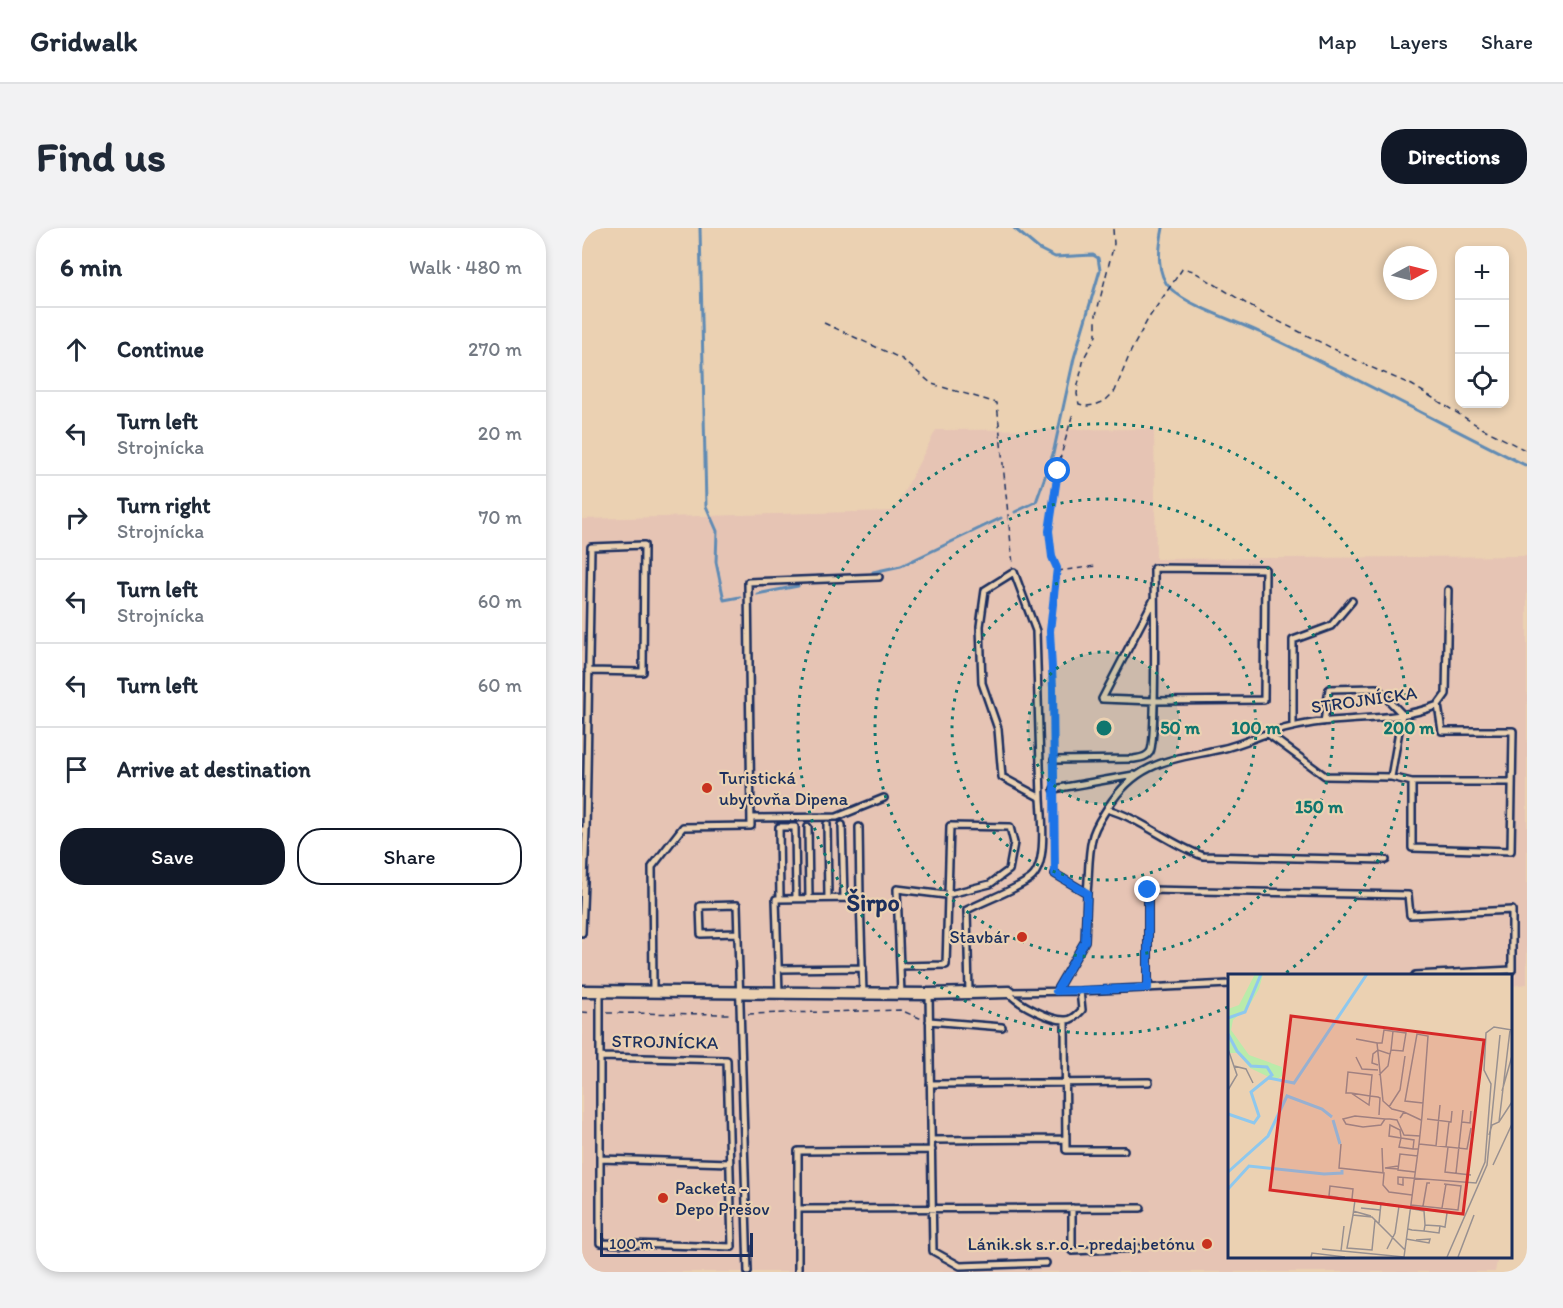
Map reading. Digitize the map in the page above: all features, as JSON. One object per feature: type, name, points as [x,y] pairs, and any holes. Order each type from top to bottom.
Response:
[{"type":"street","points":[[582,991],[901,994],[1009,992]]},
{"type":"lane","points":[[582,930],[585,644],[591,547],[644,545],[643,672],[586,674]]},
{"type":"lane","points":[[1054,760],[1142,758],[1150,753],[1154,743],[1154,701],[1154,599],[1154,568],[1265,569],[1264,700],[1154,701],[1102,699],[1154,599]]},
{"type":"lane","points":[[969,993],[967,910],[1032,878],[1041,861],[1041,798],[1036,631],[1014,572],[985,590],[980,626],[982,683],[998,729],[1002,777],[1041,798]]},
{"type":"lane","points":[[653,991],[652,867],[683,827],[751,826],[748,582],[879,577]]},
{"type":"lane","points":[[582,579],[590,579]]},
{"type":"lane","name":"STROJNÍCKA","points":[[1056,991],[1085,941],[1092,838],[1107,809],[1128,781],[1163,761],[1234,747],[1293,727],[1402,714],[1438,705],[1446,694],[1448,590]]},
{"type":"lane","points":[[1293,727],[1293,640],[1331,626],[1352,601]]},
{"type":"lane","points":[[1324,722],[1329,689],[1377,688],[1402,714],[1390,777]]},
{"type":"lane","points":[[1412,782],[1412,848],[1511,851],[1513,731],[1442,731],[1438,705]]},
{"type":"lane","points":[[1268,734],[1325,776],[1390,777],[1412,782],[1512,782]]},
{"type":"lane","points":[[1054,789],[1136,775]]},
{"type":"lane","points":[[751,818],[837,817],[884,798]]},
{"type":"lane","points":[[1107,809],[1126,815],[1180,846],[1203,856],[1386,860]]},
{"type":"lane","points":[[827,824],[828,898]]},
{"type":"lane","points":[[842,825],[844,898]]},
{"type":"lane","points":[[900,966],[946,965],[946,895],[950,826],[1010,827],[1014,843],[1008,870],[990,884],[946,895],[897,889],[901,994]]},
{"type":"lane","points":[[780,899],[778,827],[795,827],[796,898]]},
{"type":"lane","points":[[808,827],[809,898]]},
{"type":"lane","points":[[859,827],[863,993]]},
{"type":"lane","points":[[1055,874],[1087,893]]},
{"type":"lane","points":[[1148,988],[1148,890],[1408,895],[1410,915],[1512,910],[1512,970],[1435,974]]},
{"type":"lane","points":[[779,993],[776,899],[860,898]]},
{"type":"lane","points":[[737,933],[701,933],[700,906],[737,905],[748,1272]]},
{"type":"lane","points":[[778,969],[863,968]]},
{"type":"lane","points":[[1009,992],[1228,984]]},
{"type":"lane","name":"STROJNÍCKA","points":[[600,991],[600,1013],[600,1057],[600,1243],[732,1247],[727,1060],[600,1057]]},
{"type":"lane","points":[[1009,992],[1021,1005],[1065,1021],[1074,1018],[1082,1010],[1080,991]]},
{"type":"lane","points":[[929,994],[933,1251],[960,1266],[1046,1263]]},
{"type":"lane","points":[[1065,1021],[1066,1150],[1124,1150]]},
{"type":"lane","points":[[929,1022],[1002,1027]]},
{"type":"lane","points":[[930,1084],[1149,1082]]},
{"type":"lane","points":[[932,1140],[1066,1139]]},
{"type":"lane","points":[[798,1272],[798,1151],[932,1150]]},
{"type":"lane","points":[[600,1160],[730,1163]]},
{"type":"lane","points":[[798,1209],[1141,1208]]},
{"type":"lane","points":[[1072,1209],[1072,1251],[1138,1248]]},
{"type":"path","points":[[1113,229],[1113,244],[1096,315],[1096,336],[1084,358],[1078,385],[1079,404],[1095,405],[1105,401],[1115,391],[1131,351],[1148,319],[1183,268],[1193,271],[1260,312],[1314,340],[1412,385],[1480,427],[1527,451]]},
{"type":"path","points":[[824,323],[902,359],[932,384],[997,403],[1014,572]]},
{"type":"path","points":[[1055,874],[1050,631],[1057,571],[1052,557],[1049,531],[1060,459],[1073,413]]},
{"type":"path","points":[[1057,571],[1096,566]]},
{"type":"path","points":[[582,1012],[739,1014],[900,1010],[929,1022]]},
{"type":"shaded area","points":[[1154,429],[1156,559],[1527,556],[1527,984],[1512,986],[1512,974],[1228,974],[1228,1257],[1498,1257],[1495,1272],[582,1272],[582,519],[894,511],[936,430]]},
{"type":"waterway","points":[[700,228],[706,506],[717,531],[716,562],[724,600],[740,597]]},
{"type":"waterway","points":[[1014,228],[1039,249],[1055,257],[1093,255],[1098,258],[1100,270],[1074,358],[1053,454],[1036,502],[1015,512]]},
{"type":"waterway","points":[[1163,228],[1160,268],[1166,283],[1179,296],[1328,365],[1527,466]]},
{"type":"waterway","points":[[873,572],[901,566],[1001,518]]},
{"type":"waterway","points":[[757,594],[798,586]]},
{"type":"place","name":"Turistická ubytovňa Dipena","points":[[707,788]]},
{"type":"place","name":"Stavbár","points":[[1022,937]]},
{"type":"place","name":"Packeta - Depo Prešov","points":[[663,1198]]},
{"type":"place","name":"Lánik.sk s.r.o. - predaj betónu","points":[[1207,1244]]},
{"type":"district","name":"Širpo","points":[[873,902]]},
{"type":"route","points":[[1058,471],[1049,531],[1052,557],[1057,568],[1050,631],[1053,688],[1055,874],[1087,893],[1085,941],[1056,991],[1148,988],[1148,890]]}]
